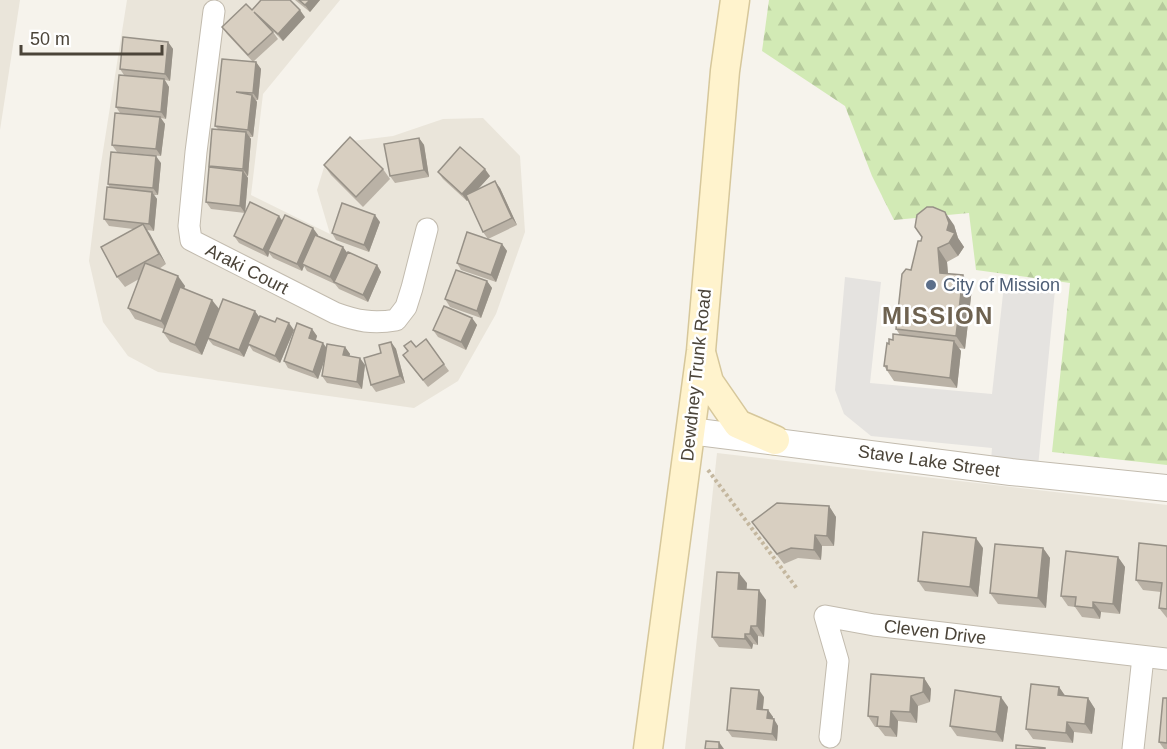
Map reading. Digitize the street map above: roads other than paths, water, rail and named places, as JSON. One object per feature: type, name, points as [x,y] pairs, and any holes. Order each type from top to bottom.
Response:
[{"type":"main road","name":"Dewdney Trunk Road","points":[[648,749],[701,351],[725,71],[735,0]]},
{"type":"main road","points":[[701,351],[709,381],[738,424],[775,441]]},
{"type":"street","name":"Araki Court","points":[[214,11],[196,152],[189,226],[190,240],[335,313],[358,321],[377,323],[396,320],[406,307],[427,229]]},
{"type":"street","name":"Stave Lake Street","points":[[690,431],[1011,472],[1167,488]]},
{"type":"street","name":"Cleven Drive","points":[[830,737],[838,661],[825,616],[873,625],[1167,659]]},
{"type":"street","points":[[1133,749],[1143,657]]},
{"type":"place","name":"City of Mission","points":[[931,285]]},
{"type":"district","name":"MISSION","points":[[938,315]]}]
